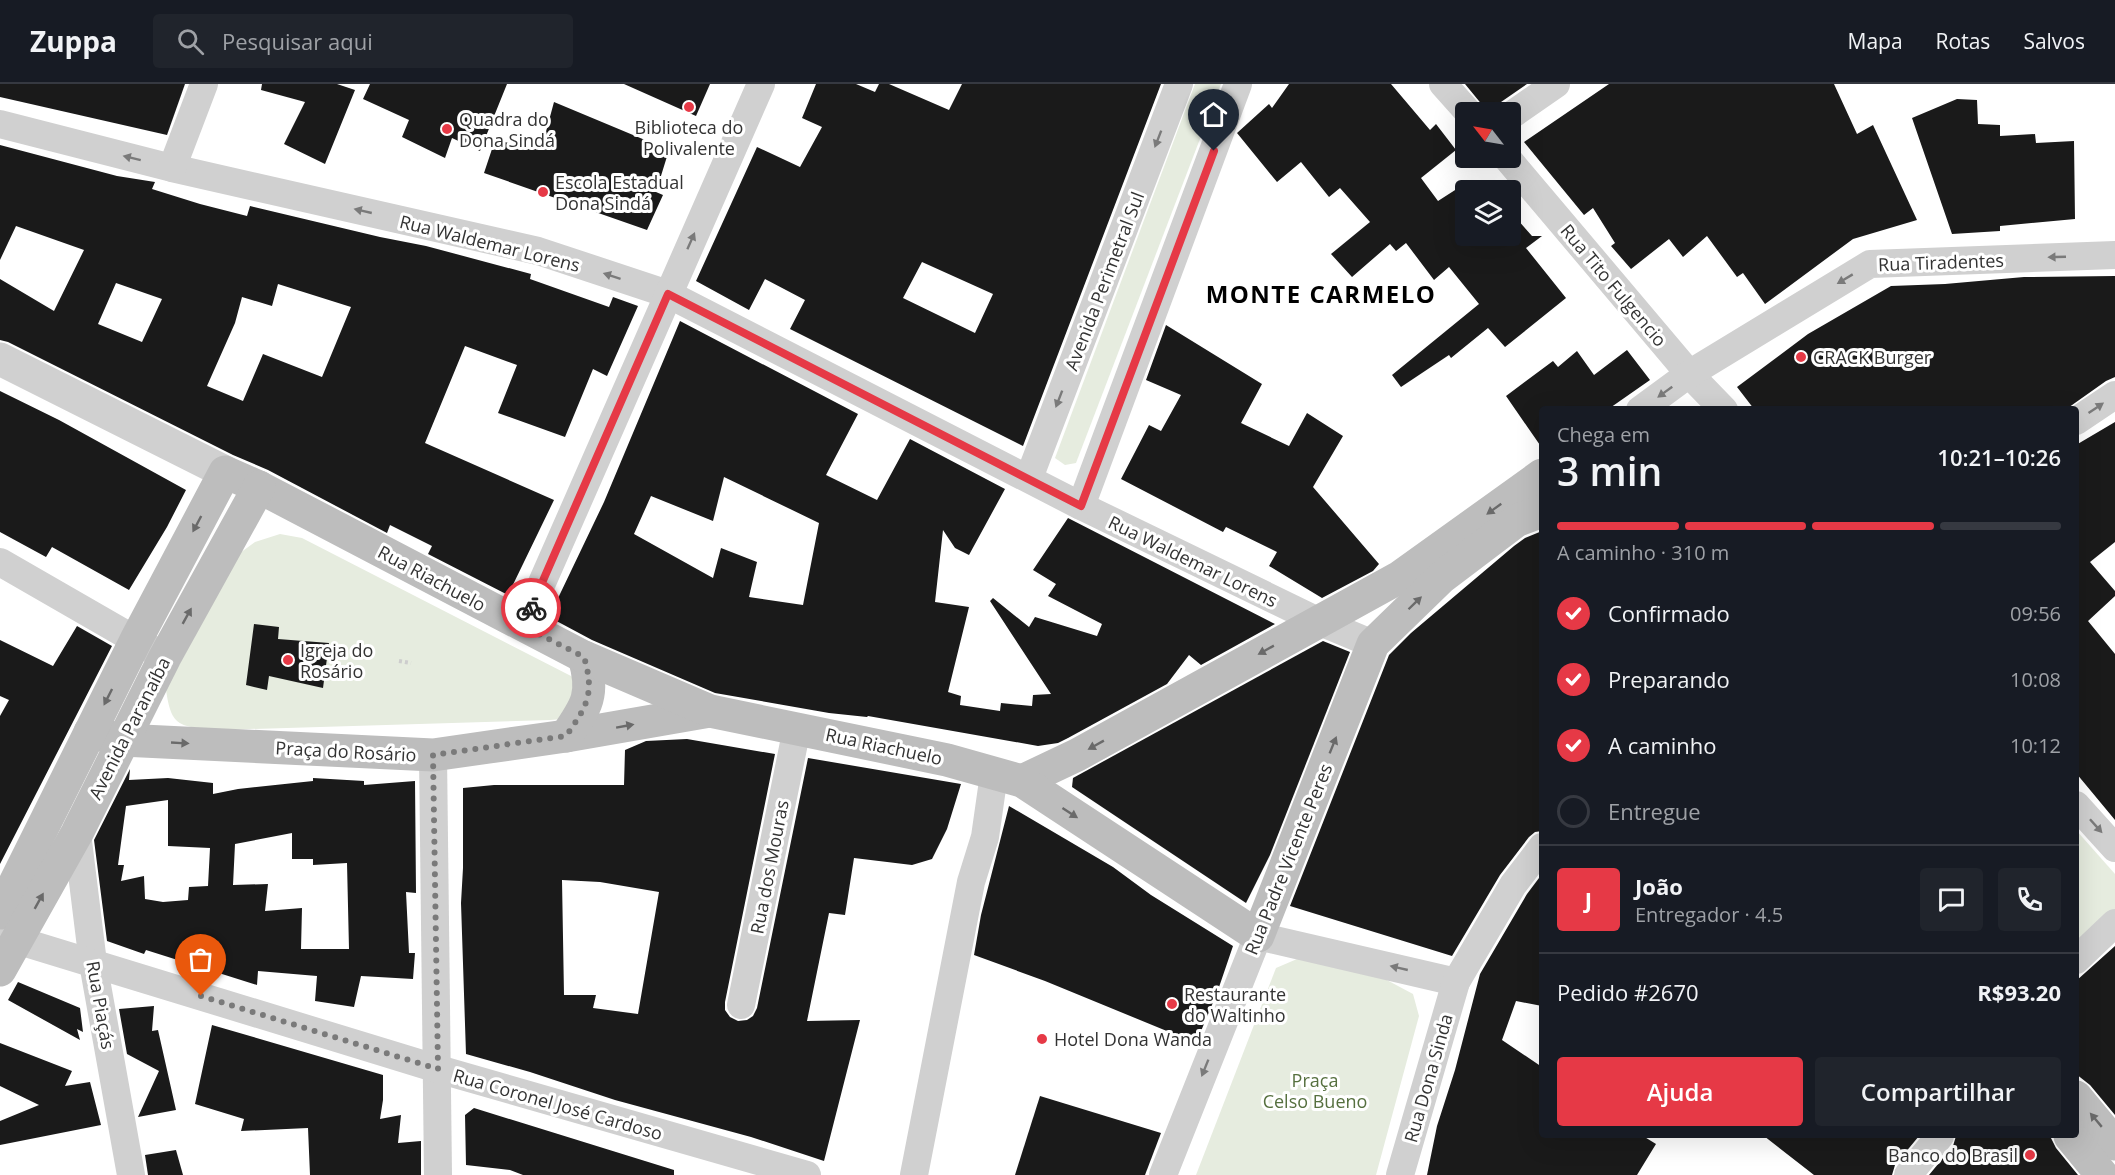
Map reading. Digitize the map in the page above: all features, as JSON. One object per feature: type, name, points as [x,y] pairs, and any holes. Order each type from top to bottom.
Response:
[{"type":"main road","name":"Rua Riachuelo","points":[[225,472],[259,487],[584,657],[710,711],[947,760],[1008,777],[1258,936]]},
{"type":"main road","name":"Avenida Paranaíba","points":[[0,970],[6,929],[90,732],[225,472]]},
{"type":"main road","points":[[1008,777],[1077,755],[1400,577],[1539,478]]},
{"type":"main road","points":[[1539,484],[1539,499]]},
{"type":"main road","name":"Avenida Paranaíba","points":[[6,929],[76,833],[165,657],[259,487]]},
{"type":"main road","points":[[1373,644],[1442,577],[1516,521],[1539,512]]},
{"type":"main road","name":"Rua Padre Vicente Peres","points":[[1258,936],[1373,644]]},
{"type":"main road","points":[[566,736],[581,715],[589,694],[590,678],[584,657]]},
{"type":"main road","name":"Praça do Rosário","points":[[90,732],[122,740],[433,755],[566,736],[710,711]]},
{"type":"main road","points":[[2079,1101],[2115,1144]]},
{"type":"main road","points":[[2072,1138],[2102,1175]]},
{"type":"street","points":[[172,168],[204,84]]},
{"type":"street","points":[[523,626],[761,84]]},
{"type":"street","name":"Avenida Perimetral Sul","points":[[1029,478],[1179,84]]},
{"type":"street","points":[[1081,506],[1238,84]]},
{"type":"street","points":[[1443,84],[1459,102]]},
{"type":"street","points":[[1521,108],[1556,84]]},
{"type":"street","name":"Rua Waldemar Lorens","points":[[0,124],[172,168],[538,251],[668,294],[1081,506],[1318,621],[1373,644]]},
{"type":"street","name":"Rua Tito Fulgencio","points":[[1515,168],[1717,406]]},
{"type":"street","name":"Rua Tiradentes","points":[[1645,406],[1689,374],[1870,264],[2115,255]]},
{"type":"street","name":"Rua Riachuelo","points":[[0,359],[225,472]]},
{"type":"street","points":[[2079,419],[2115,394]]},
{"type":"street","points":[[0,561],[165,657]]},
{"type":"street","name":"Rua dos Mouras","points":[[741,1005],[796,728]]},
{"type":"street","points":[[433,755],[438,1175]]},
{"type":"street","points":[[914,1175],[971,882],[1008,777]]},
{"type":"street","points":[[2079,807],[2115,848]]},
{"type":"street","name":"Rua Piaçás","points":[[76,833],[93,963],[131,1175]]},
{"type":"street","name":"Rua Dona Sinda","points":[[1400,1175],[1456,982],[1513,885],[1539,852]]},
{"type":"street","points":[[2079,957],[2115,923]]},
{"type":"street","name":"Rua Coronel José Cardoso","points":[[6,929],[93,963],[438,1069],[807,1175]]},
{"type":"street","points":[[1258,936],[1456,982]]},
{"type":"street","name":"Rua Padre Vicente Peres","points":[[1163,1175],[1258,936]]},
{"type":"street","points":[[1908,1175],[1938,1138]]},
{"type":"path","points":[[399,661],[411,663]]},
{"type":"green space","points":[[1195,84],[1221,84],[1076,463],[1065,465],[1055,458]]},
{"type":"green space","points":[[280,534],[302,538],[571,676],[581,685],[574,718],[217,730],[195,728],[180,723],[171,712],[166,689],[240,553],[255,542]]},
{"type":"green space","points":[[2079,833],[2115,874],[2115,911],[2079,944]]},
{"type":"green space","name":"Praça Celso Bueno","points":[[1304,956],[1383,978],[1413,994],[1419,1016],[1376,1175],[1196,1175],[1276,968]]},
{"type":"building","points":[[0,84],[185,84],[167,135],[0,97]]},
{"type":"building","points":[[262,84],[337,84],[355,90],[325,164],[284,144],[305,102],[261,90]]},
{"type":"building","name":"Quadra do Dona Sindá","points":[[370,84],[507,84],[480,151],[452,138],[445,158],[402,137],[409,120],[363,99]]},
{"type":"building","name":"Biblioteca do Polivalente","points":[[624,84],[710,84],[696,116]]},
{"type":"building","points":[[816,84],[856,84],[875,92],[879,84],[889,84],[949,110],[962,84],[1161,84],[1023,446],[790,329],[805,300],[765,279],[749,310],[696,281],[757,147],[800,167],[822,127],[802,118]],"holes":[[[922,262],[993,294],[975,333],[903,298]]]},
{"type":"building","points":[[1289,84],[1391,84],[1430,130],[1436,124],[1455,149],[1421,178],[1438,201],[1455,190],[1455,246],[1521,246],[1521,224],[1532,236],[1542,236],[1526,248],[1566,298],[1505,347],[1488,328],[1451,358],[1449,355],[1401,387],[1392,375],[1479,304],[1449,267],[1434,280],[1406,243],[1396,251],[1390,244],[1352,277],[1331,254],[1370,222],[1340,188],[1329,197],[1301,162],[1277,182],[1237,133],[1269,104],[1272,108]]},
{"type":"building","points":[[1465,84],[1527,84],[1501,102],[1480,102]]},
{"type":"building","points":[[1609,84],[1834,84],[1857,134],[1873,125],[1917,220],[1853,239],[1765,304],[1743,273],[1737,277],[1707,236],[1683,257],[1669,239],[1631,269],[1611,246],[1615,243],[1593,208],[1584,215],[1524,142]]},
{"type":"building","points":[[1957,99],[1977,100],[1978,124],[2000,125],[2000,136],[2035,134],[2036,143],[2074,141],[2075,219],[2000,226],[2000,231],[1952,234],[1912,118]]},
{"type":"building","points":[[554,102],[669,150],[656,192],[663,195],[647,230],[484,173],[495,140],[541,150]]},
{"type":"building","points":[[0,145],[117,176],[155,182],[152,189],[247,216],[250,206],[426,246],[531,274],[530,279],[609,307],[613,297],[638,306],[607,376],[593,369],[565,437],[498,413],[517,365],[465,346],[425,443],[554,500],[508,595],[428,554],[432,546],[390,525],[387,533],[268,470],[0,340],[0,279],[54,311],[84,250],[16,226],[0,260]],"holes":[[[116,283],[162,299],[142,342],[98,324]],[[278,284],[351,307],[322,377],[263,354],[243,401],[207,386],[235,323],[242,297],[272,306]]]},
{"type":"building","points":[[2115,276],[2115,377],[2071,406],[1752,406],[1737,387],[1808,334],[1891,286],[2024,277]]},
{"type":"building","points":[[680,321],[858,414],[826,475],[877,500],[910,439],[1005,489],[969,555],[955,548],[943,530],[935,602],[969,607],[948,692],[961,696],[960,705],[1000,711],[1001,703],[1032,706],[1033,695],[1051,694],[990,601],[993,598],[1029,627],[1035,617],[1097,636],[1102,624],[1048,596],[1056,584],[1033,570],[1068,518],[1275,624],[1201,665],[1189,655],[1167,684],[1058,743],[1038,746],[868,716],[829,713],[715,693],[592,640],[549,617],[604,502]],"holes":[[[724,477],[819,523],[803,605],[749,597],[757,562],[721,548],[713,578],[634,534],[651,496],[713,521]]]},
{"type":"building","points":[[1166,325],[1262,384],[1241,423],[1289,446],[1307,413],[1343,436],[1313,487],[1379,564],[1373,571],[1322,598],[1269,566],[1277,552],[1226,527],[1223,532],[1121,479],[1149,425],[1161,431],[1181,395],[1146,380]]},
{"type":"building","points":[[1627,350],[1650,380],[1613,406],[1539,406],[1539,444],[1506,396],[1553,361],[1558,367],[1577,351],[1594,375]]},
{"type":"building","points":[[0,391],[59,420],[186,490],[167,527],[129,590],[52,547],[46,557],[0,532]]},
{"type":"building","points":[[2115,422],[2115,542],[2090,562],[2115,591],[2115,596],[2088,621],[2115,654],[2115,820],[2079,777],[2079,443]]},
{"type":"building","points":[[1539,532],[1539,831],[1529,837],[1500,875],[1452,956],[1290,906],[1389,655],[1411,633],[1525,538]]},
{"type":"building","name":"Igreja do Rosário","points":[[254,624],[279,627],[278,639],[329,643],[323,688],[269,676],[267,690],[246,685]]},
{"type":"building","points":[[77,626],[112,646],[0,864],[0,716],[9,700],[0,696],[0,640],[53,666]]},
{"type":"building","points":[[1323,641],[1350,652],[1270,855],[1246,903],[1072,787],[1073,778]]},
{"type":"building","points":[[687,739],[775,754],[725,1002],[725,1010],[730,1017],[738,1021],[747,1020],[753,1016],[757,1008],[808,758],[961,784],[947,829],[932,859],[912,865],[854,858],[845,915],[829,913],[807,1021],[860,1020],[824,1161],[751,1137],[615,1100],[466,1054],[461,903],[463,788],[494,785],[624,785],[625,750],[646,741]],"holes":[[[562,880],[600,882],[659,892],[638,1014],[593,1008],[596,995],[564,995]]]},
{"type":"building","points":[[130,769],[129,780],[168,778],[213,783],[213,794],[313,781],[313,778],[364,781],[364,785],[415,781],[416,893],[406,892],[409,953],[415,953],[413,979],[361,976],[354,1007],[315,1001],[317,976],[258,971],[257,985],[146,950],[144,954],[107,941],[94,840]],"holes":[[[168,800],[168,846],[210,848],[208,886],[189,887],[188,900],[163,902],[145,899],[144,876],[121,881],[124,865],[118,865],[126,806]],[[292,833],[292,859],[313,859],[313,865],[347,863],[349,949],[301,949],[302,908],[265,911],[268,884],[233,885],[235,844]]]},
{"type":"building","points":[[1009,806],[1113,867],[1151,895],[1233,946],[1217,993],[1196,1043],[1045,981],[974,955],[981,915]]},
{"type":"building","points":[[1539,878],[1539,1005],[1516,1001],[1502,1040],[1539,1065],[1539,1138],[1646,1138],[1656,1144],[1637,1175],[1427,1175],[1437,1126],[1455,1070],[1480,974],[1527,894]]},
{"type":"building","points":[[2115,946],[2115,1115],[2090,1085],[2079,1076],[2079,978]]},
{"type":"building","points":[[18,982],[80,1008],[83,1032],[77,1029],[80,1040],[8,1000]]},
{"type":"building","points":[[154,1006],[152,1031],[158,1030],[176,1110],[138,1117],[159,1071],[127,1054],[119,1009]]},
{"type":"building","points":[[212,1025],[383,1075],[380,1119],[401,1115],[398,1143],[421,1141],[421,1175],[310,1175],[308,1128],[241,1131],[244,1119],[195,1104]]},
{"type":"building","points":[[0,1043],[72,1071],[65,1086],[90,1082],[101,1125],[0,1145],[0,1121],[39,1105],[0,1086]]},
{"type":"building","points":[[1040,1096],[1161,1133],[1145,1175],[1015,1175]]},
{"type":"building","points":[[474,1108],[674,1170],[674,1175],[523,1175],[510,1170],[466,1165],[465,1115]]},
{"type":"building","points":[[1767,1138],[1917,1138],[1895,1165],[1892,1175],[1814,1175]]},
{"type":"building","name":"Banco do Brasil","points":[[1955,1138],[2051,1138],[2056,1148],[2078,1175],[1929,1175],[1953,1146]]},
{"type":"building","points":[[176,1150],[183,1175],[148,1175],[145,1155]]},
{"type":"way so far","points":[[201,996],[438,1069],[433,755],[566,736],[581,715],[589,694],[590,678],[584,657],[523,626],[531,608]]},
{"type":"place","name":"Biblioteca do Polivalente","points":[[689,107]]},
{"type":"place","name":"Quadra do Dona Sindá","points":[[447,129]]},
{"type":"place","name":"Escola Estadual Dona Sindá","points":[[543,192]]},
{"type":"place","name":"CRACK Burger","points":[[1801,357]]},
{"type":"place","name":"Igreja do Rosário","points":[[288,660]]},
{"type":"place","name":"Restaurante do Waltinho","points":[[1172,1004]]},
{"type":"place","name":"Hotel Dona Wanda","points":[[1042,1039]]},
{"type":"place","name":"Banco do Brasil","points":[[2030,1155]]},
{"type":"district","name":"MONTE CARMELO","points":[[1321,293]]},
{"type":"route","points":[[531,608],[668,294],[1081,506],[1214,151]]}]
